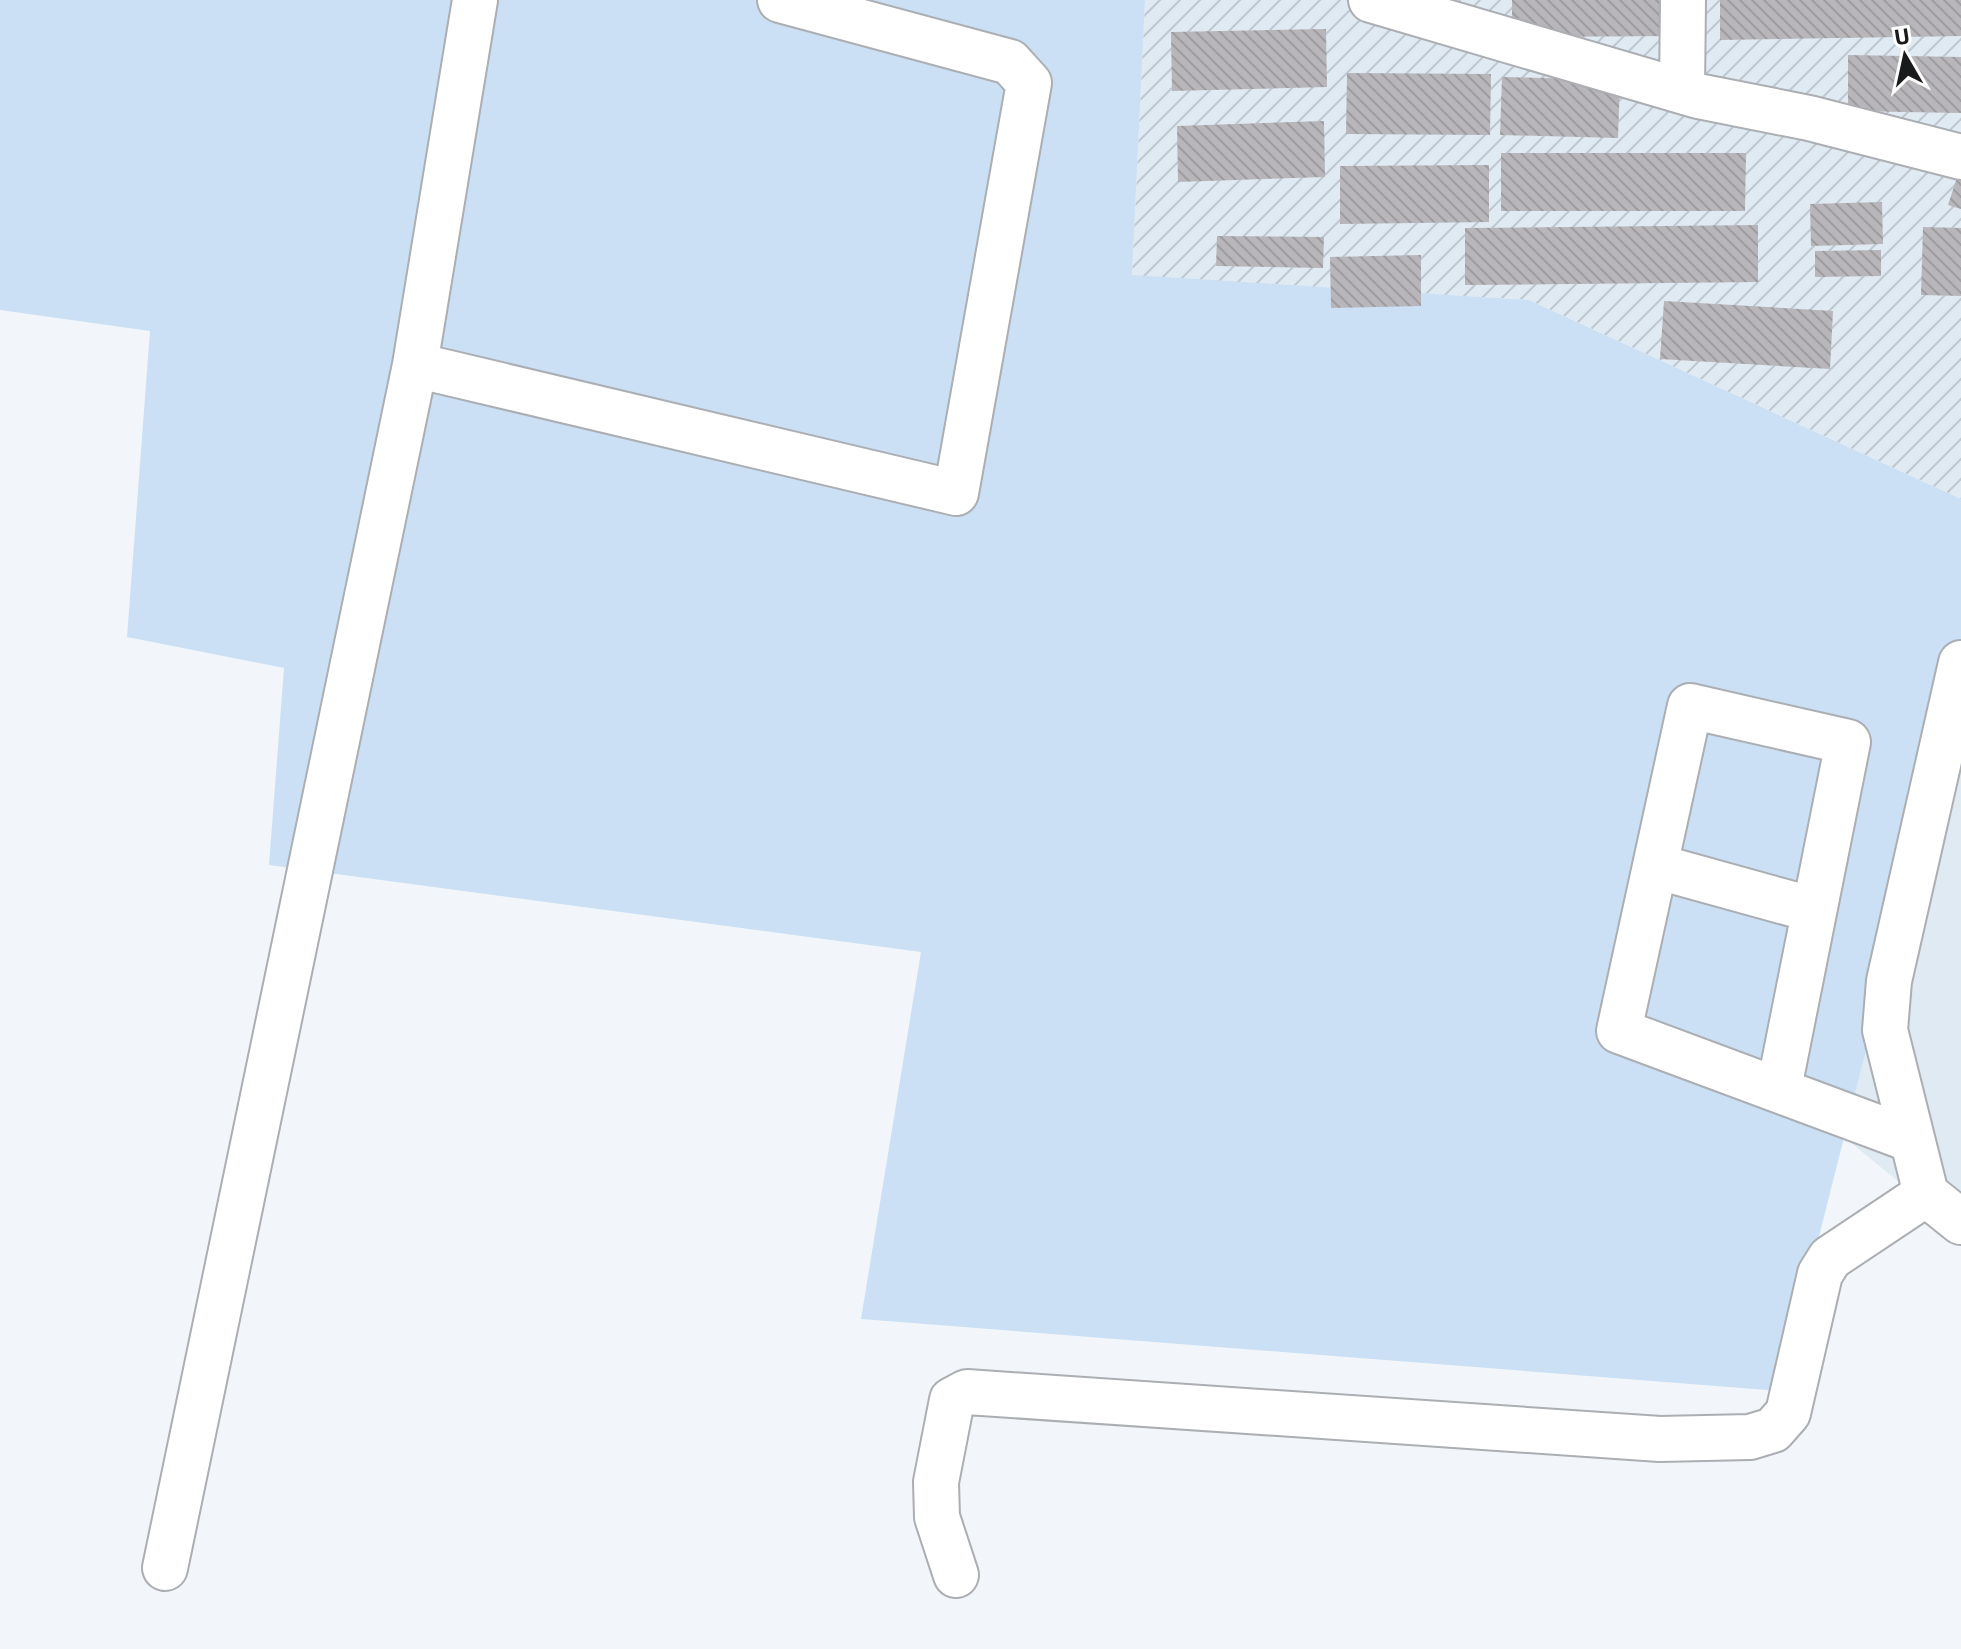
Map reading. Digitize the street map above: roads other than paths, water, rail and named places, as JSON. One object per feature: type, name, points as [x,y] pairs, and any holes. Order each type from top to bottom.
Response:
[{"type":"lane","points":[[165,1568],[415,365],[475,0]]},
{"type":"lane","points":[[415,365],[956,493],[1029,83],[1010,62],[780,0]]},
{"type":"lane","points":[[1371,0],[1682,90],[1961,157]]},
{"type":"lane","points":[[1682,90],[1683,0]]},
{"type":"lane","points":[[1961,663],[1885,1008],[1885,1030],[1926,1194],[1961,1222]]},
{"type":"lane","points":[[1779,1088],[1848,742],[1690,706],[1619,1031],[1912,1140]]},
{"type":"lane","points":[[1655,866],[1814,910]]},
{"type":"lane","points":[[956,1575],[937,1517],[936,1482],[952,1400],[967,1392],[1660,1439],[1750,1437],[1773,1430],[1788,1413],[1820,1274],[1830,1258],[1926,1194]]}]
